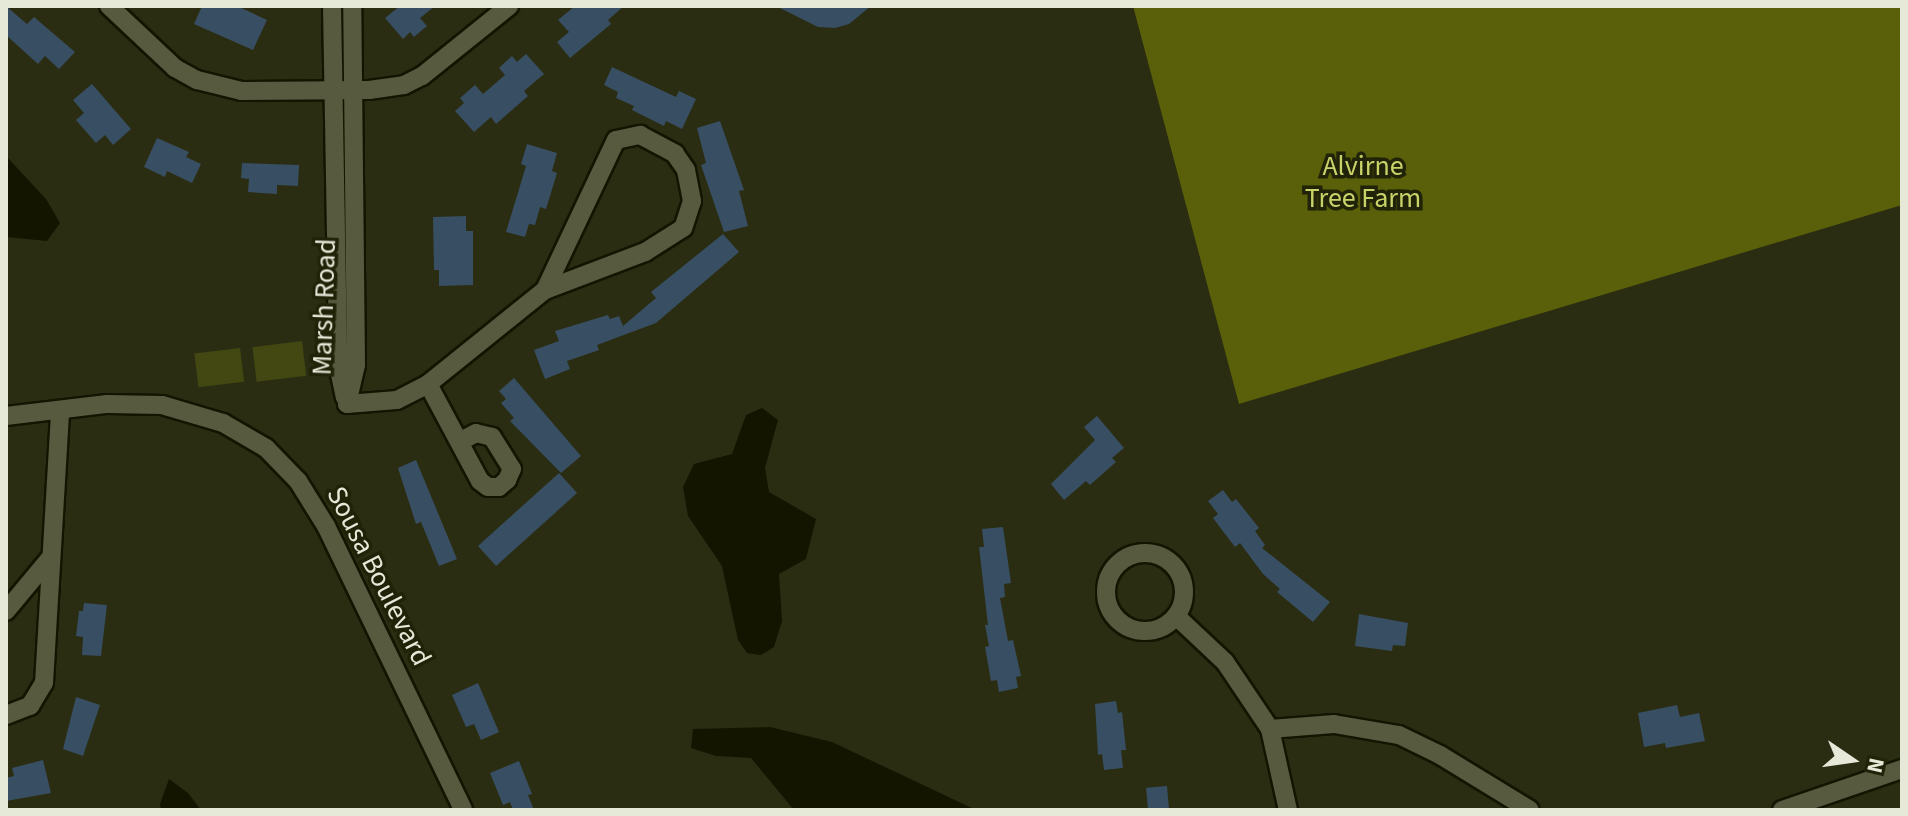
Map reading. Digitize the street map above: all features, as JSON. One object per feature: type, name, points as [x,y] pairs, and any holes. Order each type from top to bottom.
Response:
[{"type":"street","name":"Marsh Road","points":[[332,6],[338,365],[347,404]]},
{"type":"street","name":"Marsh Road","points":[[347,404],[356,365],[352,6]]},
{"type":"street","points":[[115,8],[175,68],[197,80],[242,91],[387,89],[422,76],[509,6]]},
{"type":"street","points":[[347,404],[397,400],[428,384],[545,290],[645,252],[683,228],[692,201],[686,170],[675,154],[640,135],[624,136],[610,146],[545,290]]},
{"type":"street","points":[[428,384],[461,441]]},
{"type":"street","name":"Sousa Boulevard","points":[[6,416],[126,403],[180,408],[237,429],[277,458],[298,481],[326,526],[463,810]]},
{"type":"street","points":[[6,715],[30,706],[44,683],[60,410]]},
{"type":"street","points":[[1142,553],[1167,559],[1182,579],[1185,592],[1176,616],[1155,631],[1129,629],[1118,621],[1106,599],[1106,585],[1118,563],[1142,553]]},
{"type":"street","points":[[6,611],[51,557]]},
{"type":"street","points":[[1176,616],[1225,662],[1270,729],[1288,810]]},
{"type":"street","points":[[1270,729],[1334,724],[1399,735],[1440,755],[1530,810]]},
{"type":"street","points":[[1782,810],[1902,769]]},
{"type":"green space","name":"Alvirne Tree Farm","points":[[1133,6],[1902,6],[1902,205],[1239,404]]},
{"type":"green space","points":[[302,341],[306,376],[257,382],[252,347]]},
{"type":"green space","points":[[240,348],[244,382],[198,387],[194,354]]},
{"type":"shaded area","points":[[6,156],[46,199],[60,223],[47,241],[6,237]]},
{"type":"shaded area","points":[[762,408],[778,420],[765,468],[769,492],[816,519],[806,559],[779,574],[782,621],[774,647],[761,655],[747,653],[738,640],[722,566],[688,516],[683,487],[694,464],[732,454],[746,415]]},
{"type":"shaded area","points":[[770,727],[832,742],[976,810],[794,810],[751,758],[716,756],[691,748],[693,729]]},
{"type":"shaded area","points":[[169,779],[188,793],[201,810],[161,810],[160,804]]},
{"type":"building","points":[[6,6],[27,24],[34,17],[75,52],[59,69],[45,56],[38,64],[6,35]]},
{"type":"building","points":[[202,6],[237,6],[267,20],[253,50],[194,24]]},
{"type":"building","points":[[400,6],[435,6],[420,18],[427,26],[414,37],[410,32],[403,39],[385,18]]},
{"type":"building","points":[[575,6],[624,6],[608,20],[611,24],[570,58],[557,42],[569,32],[558,20]]},
{"type":"building","points":[[776,6],[871,6],[849,24],[835,28],[818,27]]},
{"type":"building","points":[[526,54],[544,74],[524,91],[528,96],[496,124],[491,117],[474,132],[455,111],[464,103],[460,98],[475,85],[483,94],[505,75],[499,68],[512,56],[517,62]]},
{"type":"building","points":[[612,67],[676,97],[679,91],[696,99],[682,129],[666,121],[664,126],[616,98],[618,92],[604,85]]},
{"type":"building","points":[[92,84],[131,129],[113,145],[105,135],[96,143],[76,120],[84,113],[73,100]]},
{"type":"building","points":[[720,121],[744,190],[739,191],[748,226],[724,232],[701,165],[706,163],[697,128]]},
{"type":"building","points":[[157,138],[189,152],[186,157],[201,164],[192,183],[167,171],[165,177],[144,167]]},
{"type":"building","points":[[527,144],[557,153],[552,171],[557,173],[546,209],[540,207],[535,225],[529,224],[525,237],[506,232],[526,166],[521,164]]},
{"type":"building","points":[[242,163],[299,165],[298,186],[277,185],[277,194],[248,192],[249,179],[241,178]]},
{"type":"building","points":[[466,216],[466,231],[473,231],[473,285],[439,286],[439,270],[434,270],[433,217]]},
{"type":"building","points":[[723,234],[739,252],[656,323],[597,345],[599,350],[567,361],[570,369],[545,379],[534,350],[559,341],[555,331],[608,315],[610,319],[619,316],[623,326],[656,298],[651,292]]},
{"type":"building","points":[[514,378],[581,456],[561,473],[510,421],[514,418],[501,403],[506,399],[499,391]]},
{"type":"building","points":[[1097,416],[1124,448],[1112,458],[1116,462],[1090,485],[1086,481],[1064,500],[1051,484],[1095,440],[1084,427]]},
{"type":"building","points":[[416,460],[457,559],[439,566],[421,522],[416,524],[398,468]]},
{"type":"building","points":[[559,473],[577,493],[496,566],[478,546]]},
{"type":"building","points":[[1223,490],[1232,502],[1236,499],[1259,528],[1255,531],[1265,545],[1262,548],[1330,602],[1313,622],[1277,592],[1280,589],[1263,574],[1240,543],[1235,547],[1213,518],[1218,514],[1208,501]]},
{"type":"building","points":[[1003,527],[1011,583],[1004,584],[1005,597],[1000,598],[1008,641],[1013,640],[1021,676],[1016,677],[1018,688],[999,692],[997,680],[991,681],[985,647],[989,646],[985,625],[988,625],[979,547],[984,547],[982,529]]},
{"type":"building","points":[[84,603],[107,605],[101,656],[82,655],[83,637],[76,636],[79,611],[83,611]]},
{"type":"building","points":[[1359,614],[1408,623],[1405,646],[1393,645],[1392,651],[1355,646]]},
{"type":"building","points":[[478,683],[499,732],[481,740],[474,724],[466,727],[452,695]]},
{"type":"building","points":[[76,697],[100,705],[83,756],[63,749]]},
{"type":"building","points":[[1116,701],[1118,713],[1122,712],[1126,750],[1121,750],[1123,768],[1104,770],[1102,754],[1098,755],[1095,704]]},
{"type":"building","points":[[1677,705],[1680,717],[1699,713],[1705,741],[1666,748],[1665,743],[1644,747],[1638,713]]},
{"type":"building","points":[[43,760],[51,793],[6,801],[6,778],[14,776],[12,768]]},
{"type":"building","points":[[519,761],[532,794],[528,795],[534,810],[513,810],[510,802],[503,805],[490,773]]},
{"type":"building","points":[[1167,786],[1169,810],[1148,810],[1146,788]]}]
